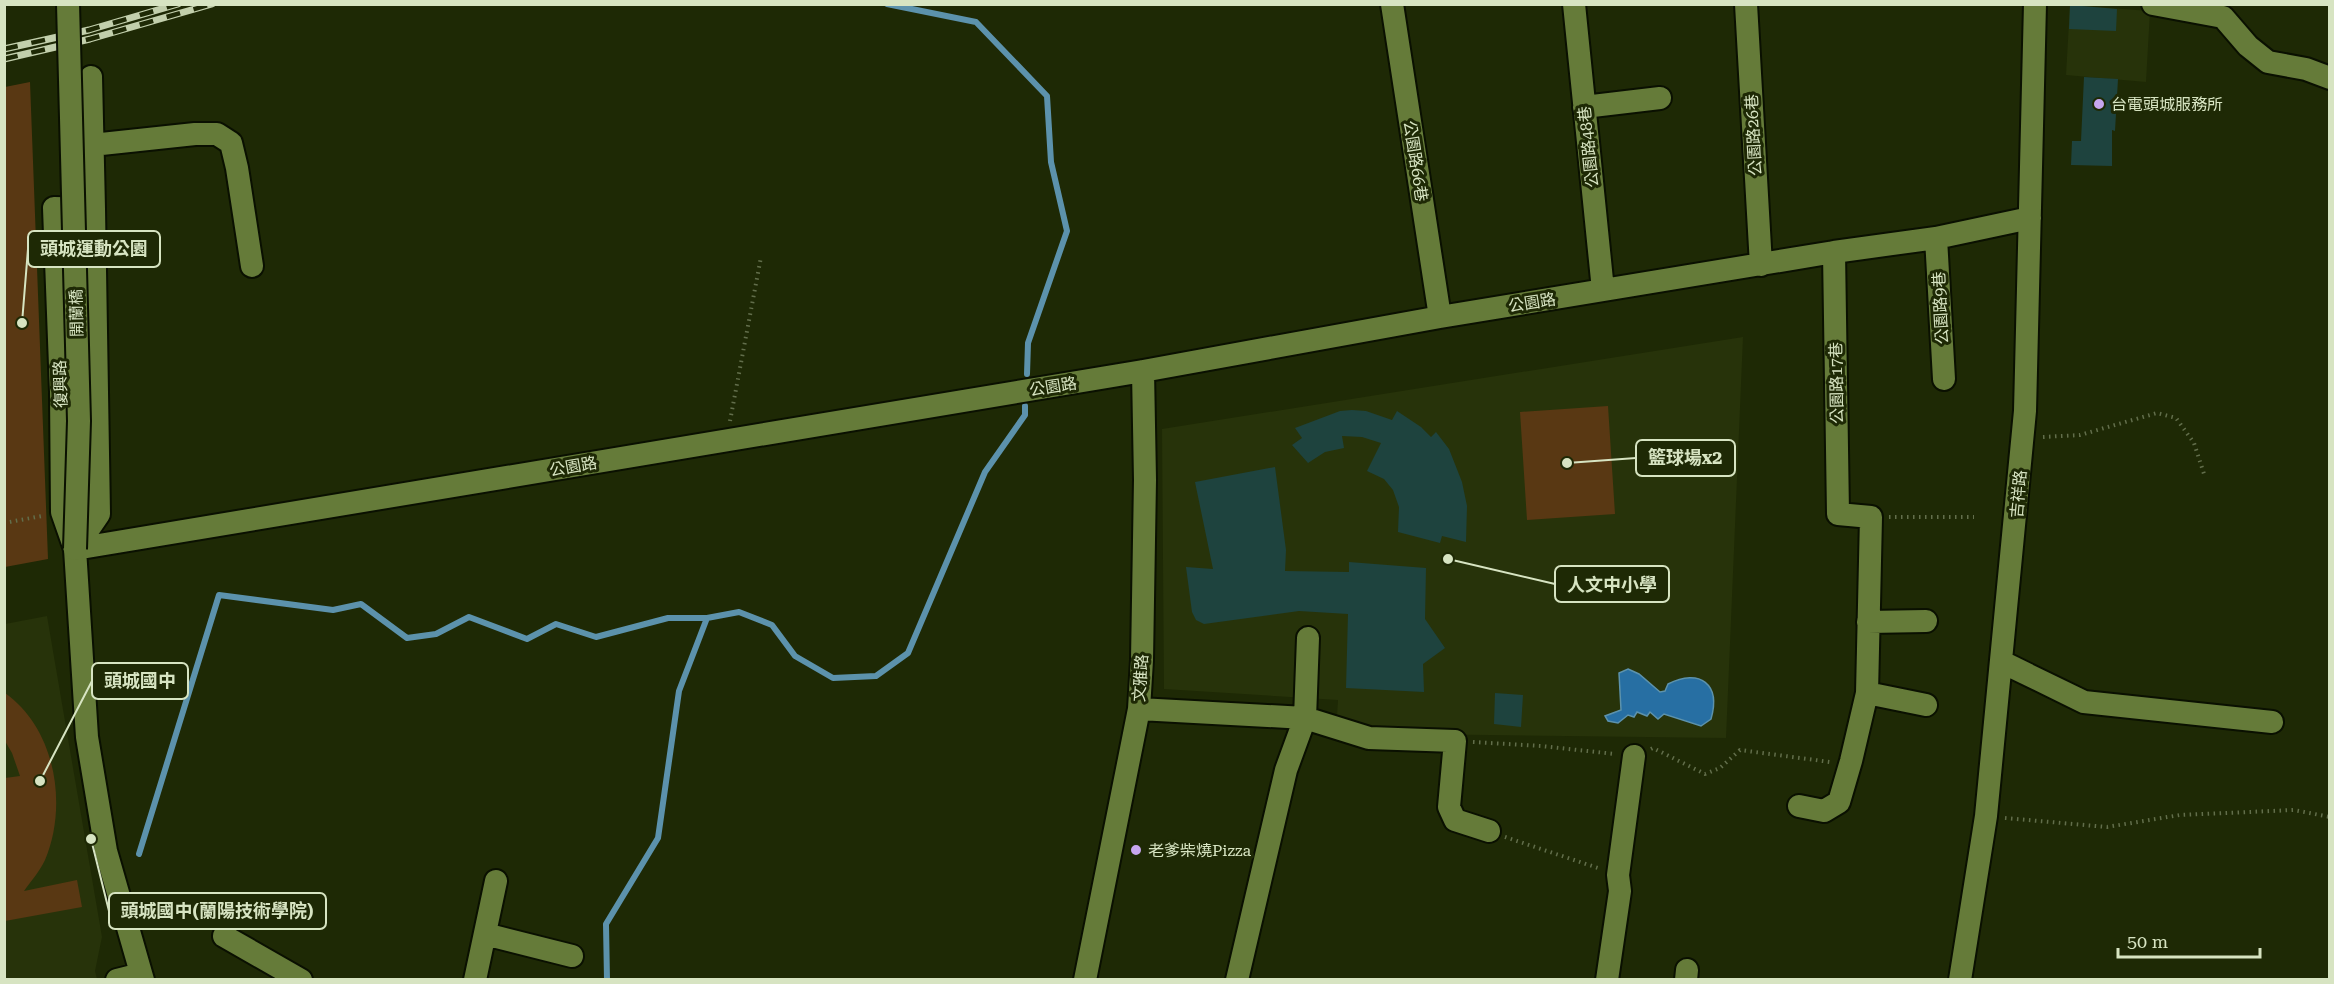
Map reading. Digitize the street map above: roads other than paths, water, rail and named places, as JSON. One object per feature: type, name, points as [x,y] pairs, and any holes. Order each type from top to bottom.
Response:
[{"type":"street","name":"開蘭橋","points":[[68,4],[78,421],[75,549]]},
{"type":"street","name":"公園路66巷","points":[[1392,4],[1440,317]]},
{"type":"street","name":"公園路48巷","points":[[1574,4],[1603,290]]},
{"type":"street","name":"公園路26巷","points":[[1746,4],[1761,265]]},
{"type":"street","name":"吉祥路","points":[[1960,980],[1986,816],[2023,439],[2035,4]]},
{"type":"street","points":[[2153,4],[2223,17],[2248,46],[2268,62],[2306,69],[2330,78]]},
{"type":"street","points":[[75,549],[99,514],[91,77]]},
{"type":"street","points":[[1584,107],[1660,98]]},
{"type":"street","points":[[92,145],[195,134],[217,134],[231,143],[252,266]]},
{"type":"street","name":"復興路","points":[[94,209],[54,208],[61,392],[62,512],[75,549],[87,737],[106,851],[142,977]]},
{"type":"street","name":"公園路","points":[[75,549],[1143,371],[1440,317],[1936,237],[2030,218]]},
{"type":"street","name":"公園路9巷","points":[[1936,237],[1944,379]]},
{"type":"street","name":"公園路17巷","points":[[1834,252],[1838,514],[1871,517],[1868,622]]},
{"type":"street","name":"文雅路","points":[[1085,980],[1139,709],[1145,480],[1143,371]]},
{"type":"street","points":[[1798,806],[1824,810],[1839,802],[1867,693],[1868,622],[1926,621]]},
{"type":"street","points":[[1237,980],[1286,770],[1305,718],[1308,638]]},
{"type":"street","points":[[2002,662],[2084,702],[2272,722]]},
{"type":"street","points":[[1867,693],[1926,705]]},
{"type":"street","points":[[1139,709],[1305,718],[1369,738],[1455,741],[1449,807],[1455,820],[1489,831]]},
{"type":"street","points":[[1607,979],[1620,891],[1618,875],[1634,756]]},
{"type":"street","points":[[476,980],[496,881]]},
{"type":"street","points":[[485,934],[572,956]]},
{"type":"street","points":[[224,936],[301,980]]},
{"type":"street","points":[[117,980],[142,977]]},
{"type":"water","points":[[1628,669],[1639,674],[1660,692],[1665,691],[1668,684],[1679,679],[1690,678],[1705,682],[1713,697],[1711,719],[1701,726],[1664,714],[1658,719],[1650,712],[1647,716],[1637,712],[1634,717],[1628,715],[1618,723],[1608,721],[1605,716],[1621,710],[1619,673]]},
{"type":"waterway","points":[[887,4],[976,22],[1047,96],[1051,162],[1067,231],[1028,343],[1027,374]]},
{"type":"waterway","points":[[607,980],[606,924],[658,838],[679,691],[707,618],[739,612],[772,625],[795,656],[833,678],[876,676],[908,653],[985,472],[1025,415],[1025,406]]},
{"type":"waterway","points":[[139,854],[219,595],[333,610],[361,604],[407,638],[436,634],[469,617],[527,639],[556,624],[596,637],[668,618],[707,618]]},
{"type":"railway","points":[[4,49],[89,30],[178,4]]},
{"type":"railway","points":[[4,59],[90,39],[212,4]]},
{"type":"place","name":"台電頭城服務所","points":[[2099,104]]},
{"type":"place","name":"頭城運動公園","points":[[22,323]]},
{"type":"place","name":"籃球場x2","points":[[1567,463]]},
{"type":"place","name":"人文中小學","points":[[1448,559]]},
{"type":"place","name":"頭城國中","points":[[40,781]]},
{"type":"place","name":"頭城國中(蘭陽技術學院)","points":[[91,839]]},
{"type":"place","name":"老爹柴燒Pizza","points":[[1136,850]]}]
